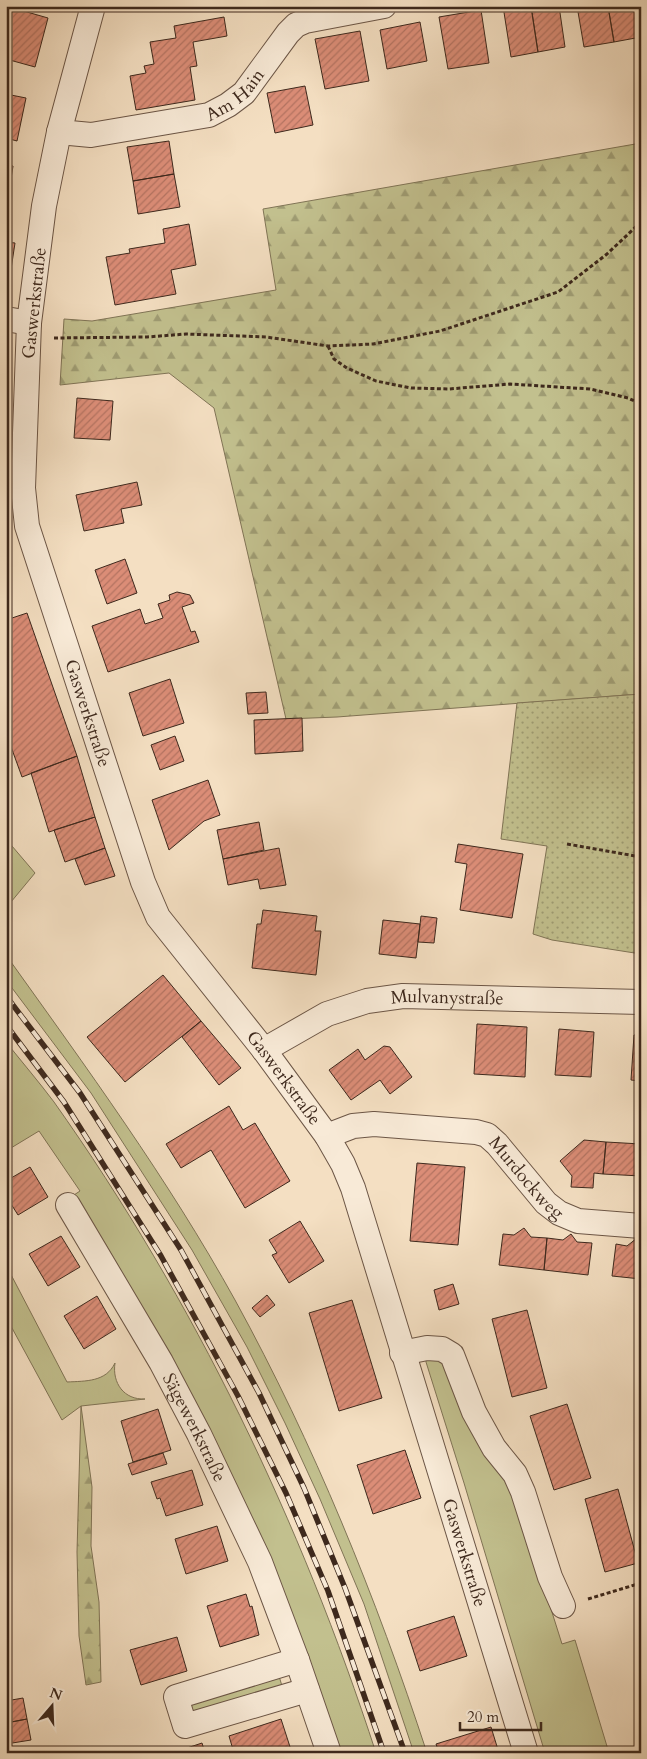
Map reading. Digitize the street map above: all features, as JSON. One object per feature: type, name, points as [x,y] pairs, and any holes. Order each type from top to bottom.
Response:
[{"type":"street","name":"Gaswerkstraße","points":[[93,6],[59,132],[21,327],[23,488],[27,526],[143,882],[158,917],[264,1050],[327,1136],[353,1188],[526,1753]]},
{"type":"street","name":"Am Hain","points":[[59,132],[91,134],[209,115],[228,105],[244,93],[296,25],[305,21],[384,6]]},
{"type":"street","name":"Mulvanystraße","points":[[264,1050],[327,1014],[367,1001],[403,996],[641,1002]]},
{"type":"street","name":"Murdockweg","points":[[327,1136],[354,1126],[374,1124],[476,1132],[487,1135],[497,1144],[546,1203],[559,1213],[578,1221],[641,1226]]},
{"type":"street","name":"Sägewerkstraße","points":[[68,1206],[161,1362],[199,1434],[260,1562],[297,1660],[328,1753]]},
{"type":"street","points":[[402,1353],[427,1348],[442,1349],[452,1355],[474,1412],[494,1448],[515,1474],[523,1492],[550,1577],[563,1606]]},
{"type":"street","points":[[297,1660],[176,1697],[185,1726],[307,1690]]},
{"type":"path","points":[[21,327],[86,338],[186,334],[266,337],[328,346],[373,344],[440,331],[558,292],[607,254],[641,222]]},
{"type":"path","points":[[328,346],[334,359],[347,368],[376,381],[411,388],[449,389],[510,384],[590,389],[628,398],[641,404]]},
{"type":"path","points":[[567,844],[641,856]]},
{"type":"path","points":[[563,1606],[641,1583]]},
{"type":"green space","points":[[641,143],[641,694],[337,717],[286,719],[214,408],[169,373],[60,385],[64,319],[92,321],[276,290],[263,209]]},
{"type":"green space","points":[[641,694],[641,954],[552,940],[533,934],[547,846],[501,839],[517,703]]},
{"type":"green space","points":[[6,839],[35,873],[6,908]]},
{"type":"green space","points":[[6,955],[96,1081],[154,1167],[209,1255],[264,1354],[342,1522],[387,1637],[427,1753],[414,1753],[364,1604],[320,1499],[247,1347],[192,1250],[91,1093],[6,980]]},
{"type":"green space","points":[[6,1042],[54,1102],[105,1178],[153,1255],[240,1415],[314,1582],[376,1753],[340,1753],[156,1331],[106,1245],[74,1195],[80,1191],[39,1131],[6,1151]]},
{"type":"green space","points":[[6,1265],[67,1382],[88,1381],[101,1377],[115,1363],[115,1377],[121,1389],[131,1397],[145,1399],[81,1406],[62,1420],[6,1317]]},
{"type":"green space","points":[[440,1358],[506,1473],[562,1644],[575,1640],[609,1753],[545,1753],[426,1362],[426,1359]]},
{"type":"green space","points":[[81,1406],[92,1487],[91,1546],[99,1602],[101,1682],[86,1685],[79,1636],[77,1552]]},
{"type":"green space","points":[[279,1676],[282,1686],[191,1714],[188,1703]]},
{"type":"building","points":[[6,6],[48,18],[35,67],[6,59]]},
{"type":"building","points":[[503,6],[531,6],[538,52],[511,57]]},
{"type":"building","points":[[531,6],[559,6],[565,47],[538,52]]},
{"type":"building","points":[[577,6],[608,6],[614,42],[584,47]]},
{"type":"building","points":[[608,6],[639,6],[641,37],[614,42]]},
{"type":"building","points":[[481,10],[489,63],[448,69],[439,17]]},
{"type":"building","points":[[224,17],[227,36],[193,42],[197,66],[190,67],[195,100],[136,110],[130,76],[146,73],[144,66],[154,64],[150,42],[176,38],[174,26]]},
{"type":"building","points":[[420,22],[427,61],[387,69],[380,30]]},
{"type":"building","points":[[360,31],[369,81],[325,89],[315,39]]},
{"type":"building","points":[[305,86],[313,125],[275,133],[267,93]]},
{"type":"building","points":[[6,94],[26,98],[17,141],[6,138]]},
{"type":"building","points":[[169,141],[174,174],[133,181],[127,147]]},
{"type":"building","points":[[6,165],[13,166],[6,211]]},
{"type":"building","points":[[174,174],[180,207],[138,214],[133,181]]},
{"type":"building","points":[[189,224],[196,265],[171,270],[176,294],[115,305],[106,257],[130,253],[129,249],[165,243],[163,229]]},
{"type":"building","points":[[6,242],[15,243],[8,289],[6,288]]},
{"type":"building","points":[[77,398],[113,401],[110,440],[74,438]]},
{"type":"building","points":[[137,482],[142,505],[121,509],[124,523],[84,531],[76,495]]},
{"type":"building","points":[[125,559],[137,593],[107,604],[95,570]]},
{"type":"building","points":[[177,592],[190,595],[194,603],[182,607],[191,632],[195,631],[199,642],[108,672],[92,626],[140,609],[145,624],[163,618],[158,604],[170,600],[169,595]]},
{"type":"building","points":[[27,613],[77,756],[22,777],[6,733],[6,620]]},
{"type":"building","points":[[170,679],[184,723],[143,736],[129,693]]},
{"type":"building","points":[[266,692],[268,713],[248,714],[246,693]]},
{"type":"building","points":[[302,718],[303,751],[255,754],[254,720]]},
{"type":"building","points":[[175,736],[184,761],[160,770],[151,745]]},
{"type":"building","points":[[77,756],[95,817],[49,832],[31,773]]},
{"type":"building","points":[[208,780],[220,815],[204,821],[169,850],[152,800]]},
{"type":"building","points":[[95,817],[105,848],[65,862],[54,830]]},
{"type":"building","points":[[259,822],[264,850],[223,859],[217,830]]},
{"type":"building","points":[[458,844],[523,854],[512,918],[460,910],[467,864],[455,862]]},
{"type":"building","points":[[105,848],[115,876],[85,885],[75,859]]},
{"type":"building","points":[[279,848],[286,885],[260,889],[258,879],[228,885],[223,859]]},
{"type":"building","points":[[263,910],[317,916],[315,931],[321,931],[316,975],[252,968],[257,924],[261,924]]},
{"type":"building","points":[[421,916],[437,918],[434,943],[418,942]]},
{"type":"building","points":[[383,920],[420,924],[416,958],[379,954]]},
{"type":"building","points":[[163,975],[201,1021],[125,1082],[87,1037]]},
{"type":"building","points":[[201,1021],[241,1068],[219,1085],[182,1037]]},
{"type":"building","points":[[477,1024],[527,1027],[525,1077],[474,1074]]},
{"type":"building","points":[[559,1029],[594,1032],[591,1077],[555,1075]]},
{"type":"building","points":[[634,1035],[641,1035],[641,1081],[631,1080]]},
{"type":"building","points":[[384,1046],[390,1047],[412,1077],[390,1094],[380,1080],[351,1100],[329,1070],[358,1049],[365,1060]]},
{"type":"building","points":[[229,1106],[243,1130],[255,1123],[290,1181],[245,1208],[211,1150],[181,1168],[166,1144]]},
{"type":"building","points":[[584,1140],[606,1142],[603,1174],[594,1173],[593,1188],[571,1187],[572,1176],[560,1161]]},
{"type":"building","points":[[606,1142],[641,1144],[641,1176],[603,1174]]},
{"type":"building","points":[[417,1163],[465,1167],[458,1245],[410,1241]]},
{"type":"building","points":[[30,1167],[48,1197],[18,1215],[6,1196],[6,1181]]},
{"type":"building","points":[[300,1221],[324,1261],[289,1283],[272,1255],[277,1253],[269,1240]]},
{"type":"building","points":[[524,1228],[531,1237],[547,1238],[544,1270],[499,1265],[503,1234],[514,1235]]},
{"type":"building","points":[[571,1234],[577,1242],[592,1243],[588,1275],[544,1270],[547,1238],[563,1240]]},
{"type":"building","points":[[61,1236],[80,1267],[48,1286],[29,1254]]},
{"type":"building","points":[[637,1238],[641,1243],[641,1279],[612,1276],[616,1244],[627,1246]]},
{"type":"building","points":[[453,1284],[459,1304],[439,1310],[434,1290]]},
{"type":"building","points":[[267,1295],[275,1305],[260,1317],[252,1308]]},
{"type":"building","points":[[97,1296],[116,1329],[84,1349],[64,1316]]},
{"type":"building","points":[[352,1300],[382,1398],[339,1411],[309,1313]]},
{"type":"building","points":[[527,1310],[547,1388],[512,1397],[492,1319]]},
{"type":"building","points":[[567,1404],[591,1478],[554,1490],[530,1416]]},
{"type":"building","points":[[158,1409],[171,1450],[133,1462],[121,1421]]},
{"type":"building","points":[[405,1450],[421,1498],[373,1514],[357,1465]]},
{"type":"building","points":[[163,1453],[167,1464],[132,1475],[128,1464]]},
{"type":"building","points":[[192,1470],[203,1505],[166,1516],[160,1498],[157,1499],[151,1482]]},
{"type":"building","points":[[618,1489],[638,1563],[605,1572],[585,1499]]},
{"type":"building","points":[[217,1526],[228,1561],[186,1574],[175,1539]]},
{"type":"building","points":[[246,1594],[250,1607],[252,1606],[259,1635],[220,1647],[207,1606]]},
{"type":"building","points":[[454,1616],[467,1656],[420,1671],[407,1631]]},
{"type":"building","points":[[177,1637],[187,1671],[141,1685],[130,1650]]},
{"type":"building","points":[[23,1698],[27,1719],[6,1723],[6,1701]]},
{"type":"building","points":[[27,1719],[31,1740],[6,1744],[6,1723]]},
{"type":"building","points":[[281,1719],[292,1753],[234,1753],[229,1736]]},
{"type":"building","points":[[491,1727],[499,1753],[439,1753],[436,1744]]},
{"type":"building","points":[[202,1743],[205,1753],[175,1753],[175,1752]]},
{"type":"railway","points":[[6,996],[80,1093],[181,1250],[259,1393],[304,1488],[345,1588],[405,1753]]},
{"type":"railway","points":[[6,1025],[64,1102],[161,1256],[238,1396],[286,1493],[328,1591],[384,1753]]}]
